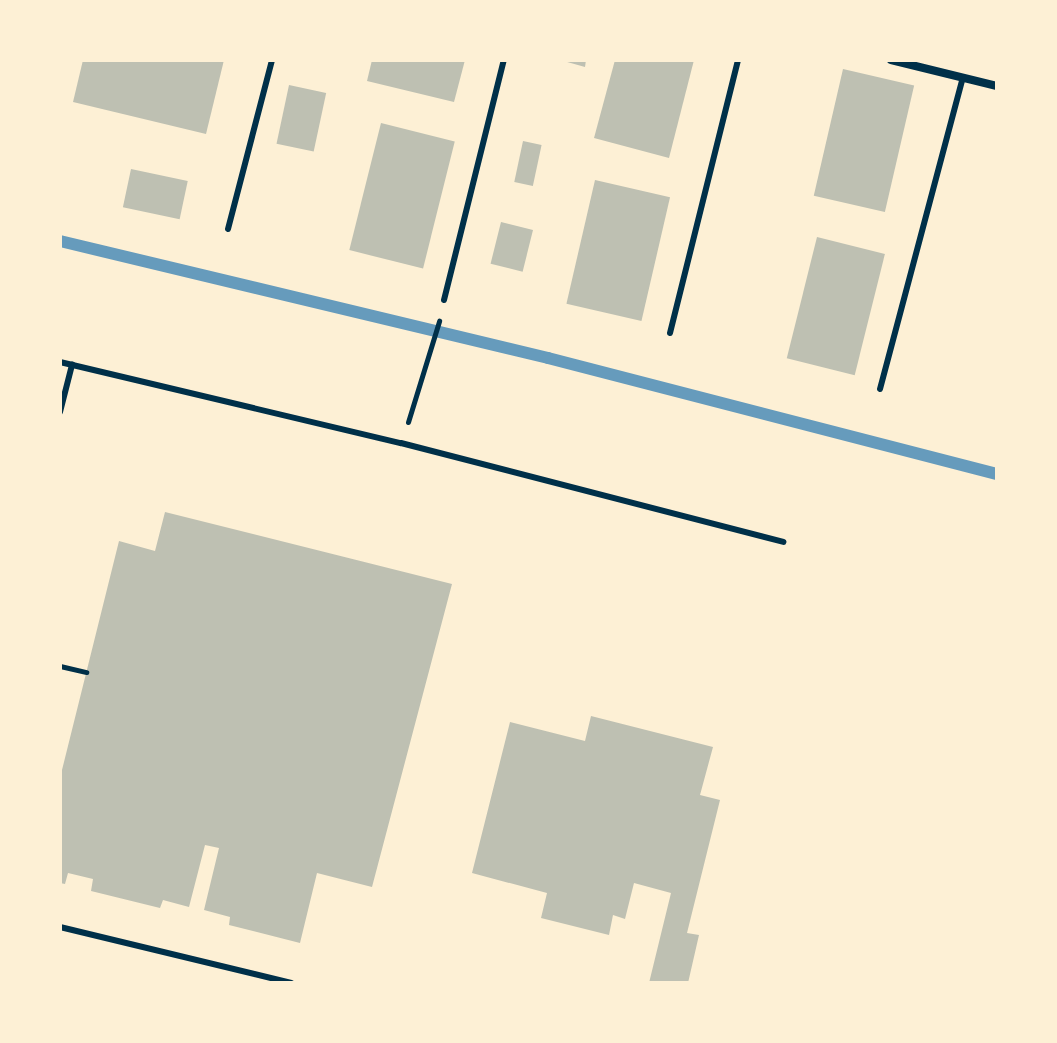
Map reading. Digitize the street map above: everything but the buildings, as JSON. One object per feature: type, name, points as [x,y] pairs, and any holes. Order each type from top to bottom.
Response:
[{"type":"street","points":[[891,60],[997,86]]},
{"type":"lane","points":[[228,229],[272,60]]},
{"type":"lane","points":[[444,300],[504,60]]},
{"type":"lane","points":[[670,333],[738,60]]},
{"type":"lane","points":[[880,389],[963,78]]},
{"type":"lane","points":[[60,362],[401,443],[783,542]]},
{"type":"lane","points":[[60,412],[72,365]]},
{"type":"lane","points":[[60,927],[291,983]]},
{"type":"path","points":[[401,443],[428,363],[444,300]]},
{"type":"path","points":[[60,666],[86,672]]},
{"type":"waterway","points":[[60,241],[548,358],[997,474]]}]
